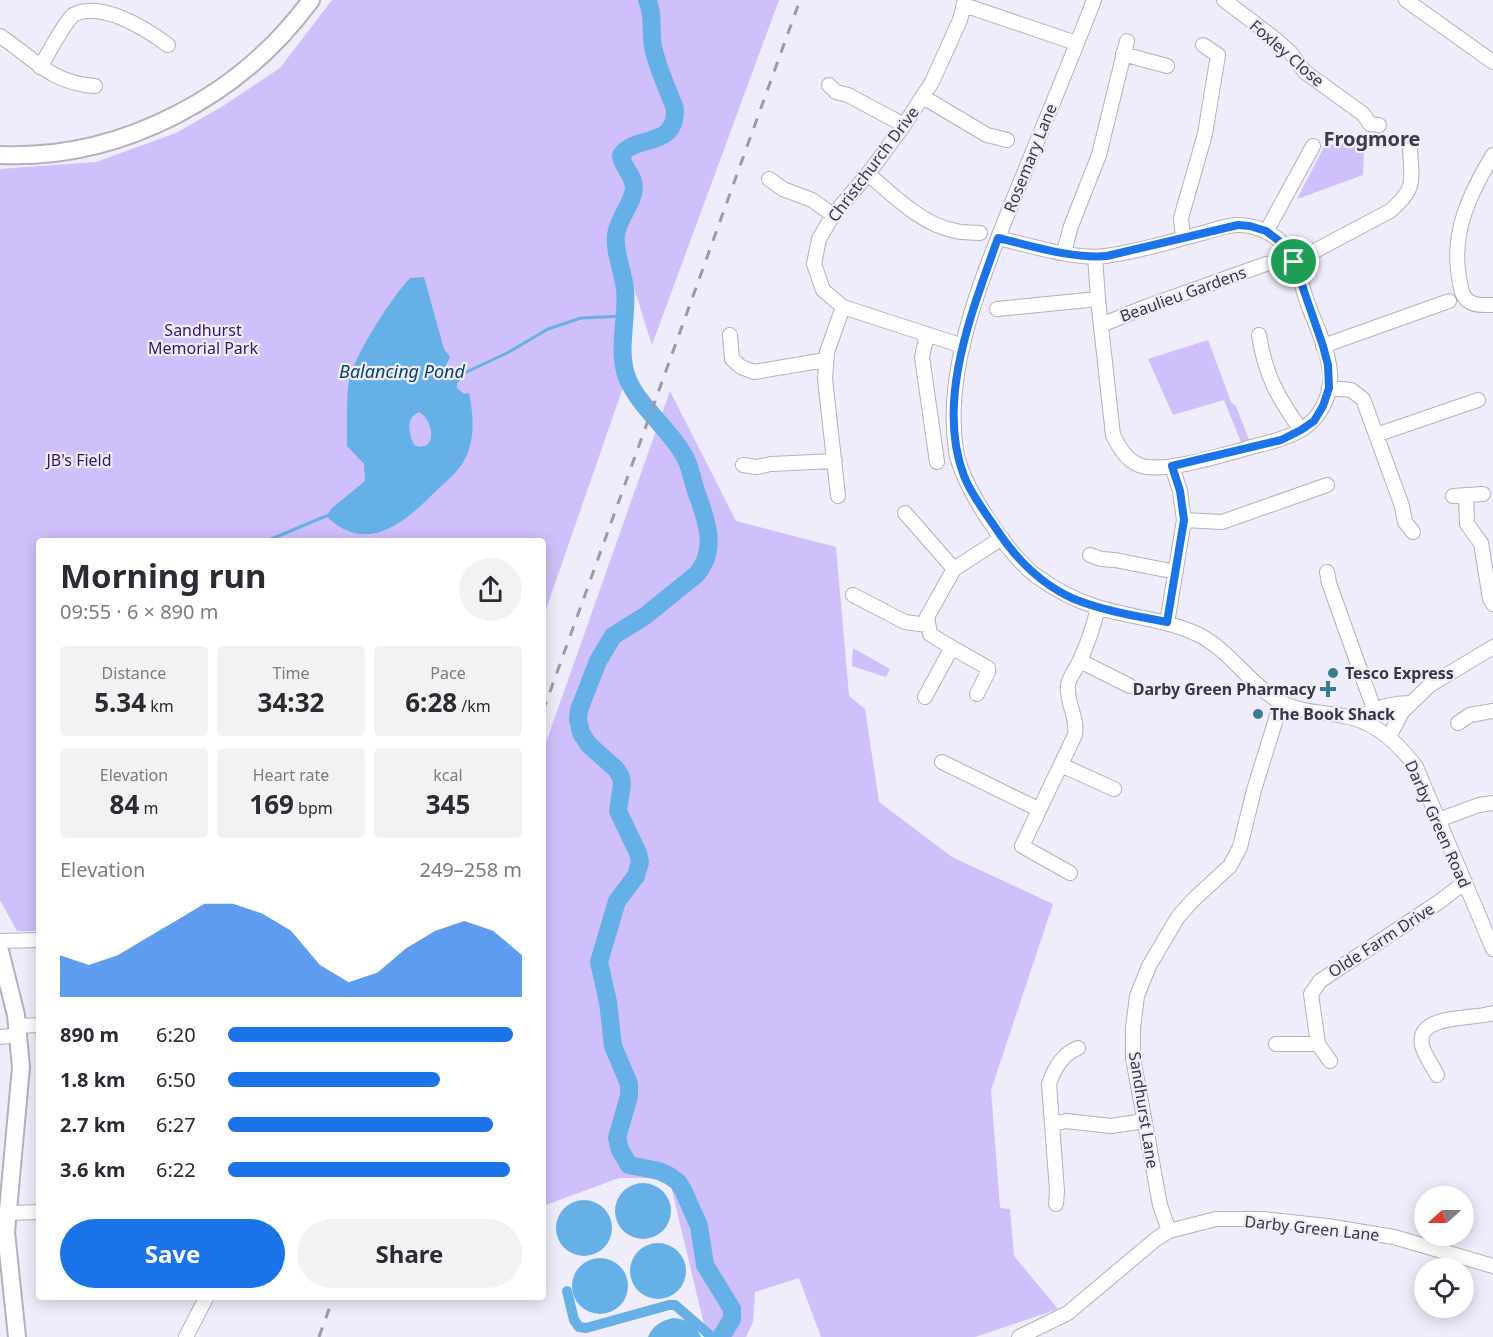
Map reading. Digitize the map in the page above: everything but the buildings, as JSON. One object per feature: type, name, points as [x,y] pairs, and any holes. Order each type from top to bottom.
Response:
[{"type":"main road","points":[[0,156],[52,152],[107,142],[180,113],[226,85],[275,44],[311,0]]},
{"type":"main road","points":[[0,951],[18,1031],[21,1087],[5,1176],[9,1268],[17,1337]]},
{"type":"street","name":"Rosemary Lane","points":[[1094,0],[998,238],[973,309],[963,346],[956,390],[954,426],[957,452],[965,478],[1016,557],[1032,573],[1052,587],[1098,608],[1167,622],[1202,636],[1223,652],[1263,691],[1281,703],[1359,720]]},
{"type":"street","name":"Foxley Close","points":[[1224,0],[1282,45],[1305,72],[1363,114],[1370,124],[1379,125]]},
{"type":"street","points":[[1406,0],[1493,62]]},
{"type":"street","points":[[40,67],[73,16],[95,2],[113,9],[159,45]]},
{"type":"street","points":[[964,3],[1076,43]]},
{"type":"street","name":"Christchurch Drive","points":[[963,346],[843,307],[823,290],[814,264],[819,239],[833,215],[868,174],[923,97],[948,49],[964,3]]},
{"type":"street","points":[[0,36],[40,67],[76,90],[95,86]]},
{"type":"street","points":[[1183,238],[1181,218],[1205,134],[1218,55],[1203,45]]},
{"type":"street","points":[[1064,252],[1071,226],[1099,155],[1125,48],[1167,66]]},
{"type":"street","points":[[829,85],[837,92],[848,95],[904,125]]},
{"type":"street","points":[[923,97],[987,135],[1007,140]]},
{"type":"street","points":[[998,238],[1095,257],[1117,254],[1238,225],[1266,231],[1313,146]]},
{"type":"street","points":[[1294,262],[1390,211],[1402,201],[1409,192],[1410,150]]},
{"type":"street","points":[[1493,155],[1474,187],[1466,206],[1457,244],[1457,267],[1462,294],[1468,301],[1493,305]]},
{"type":"street","points":[[868,174],[913,211],[929,221],[954,231],[980,233]]},
{"type":"street","points":[[769,179],[783,189],[812,200],[833,215]]},
{"type":"street","name":"Beaulieu Gardens","points":[[1095,257],[1113,435],[1121,451],[1138,465],[1155,468],[1172,466],[1281,440],[1314,421],[1323,406],[1329,388],[1328,365],[1323,346],[1294,262],[1283,244],[1266,231]]},
{"type":"street","name":"Beaulieu Gardens","points":[[1101,325],[1266,264]]},
{"type":"street","name":"Beaulieu Gardens","points":[[997,309],[1098,299]]},
{"type":"street","points":[[1323,346],[1449,301]]},
{"type":"street","points":[[838,496],[825,379],[825,360],[843,307]]},
{"type":"street","points":[[927,334],[922,357],[936,462]]},
{"type":"street","points":[[730,335],[732,359],[741,367],[754,372],[825,360]]},
{"type":"street","points":[[1259,335],[1262,357],[1279,400],[1301,430]]},
{"type":"street","points":[[1329,388],[1352,390],[1363,399],[1402,506],[1405,522],[1413,532]]},
{"type":"street","points":[[1376,435],[1478,400]]},
{"type":"street","points":[[743,465],[757,467],[771,464],[835,461]]},
{"type":"street","points":[[1167,622],[1184,520],[1180,491],[1172,466]]},
{"type":"street","points":[[1184,520],[1222,522],[1327,485]]},
{"type":"street","points":[[1483,494],[1460,496],[1467,525],[1481,543],[1490,599],[1493,604]]},
{"type":"street","points":[[905,513],[954,569]]},
{"type":"street","points":[[977,694],[988,672],[987,668],[930,634],[927,618],[954,569],[1002,538]]},
{"type":"street","points":[[1090,555],[1176,572]]},
{"type":"street","points":[[1327,572],[1329,584],[1374,709]]},
{"type":"street","points":[[853,595],[905,622],[927,625]]},
{"type":"street","points":[[1070,873],[1022,846],[1075,735],[1077,725],[1068,693],[1068,682],[1080,661],[1098,608]]},
{"type":"street","points":[[1389,736],[1402,712],[1410,703],[1438,680],[1493,647]]},
{"type":"street","points":[[925,697],[951,648]]},
{"type":"street","points":[[1080,661],[1130,686]]},
{"type":"street","name":"Sandhurst Lane","points":[[1169,1231],[1160,1205],[1133,1058],[1133,1028],[1137,996],[1149,966],[1178,917],[1230,866],[1240,847],[1254,790],[1281,703]]},
{"type":"street","points":[[1359,720],[1374,709],[1410,703]]},
{"type":"street","points":[[1458,723],[1470,716],[1493,711]]},
{"type":"street","name":"Darby Green Road","points":[[1359,720],[1389,736],[1402,748],[1416,767],[1493,949]]},
{"type":"street","points":[[942,762],[1038,809]]},
{"type":"street","points":[[1061,765],[1114,789]]},
{"type":"street","points":[[1438,820],[1493,803]]},
{"type":"street","name":"Olde Farm Drive","points":[[1330,1061],[1318,1044],[1311,994],[1320,981],[1439,902],[1465,882]]},
{"type":"street","points":[[0,941],[36,940]]},
{"type":"street","points":[[1437,1076],[1422,1046],[1423,1034],[1429,1026],[1443,1020],[1474,1018],[1493,1013]]},
{"type":"street","points":[[0,1037],[36,1026]]},
{"type":"street","points":[[1276,1044],[1318,1044]]},
{"type":"street","points":[[1056,1204],[1053,1124],[1048,1084],[1054,1069],[1069,1052],[1078,1048]]},
{"type":"street","points":[[1053,1124],[1066,1121],[1111,1126],[1144,1121]]},
{"type":"street","points":[[7,1213],[36,1212]]},
{"type":"street","name":"Darby Green Lane","points":[[1019,1337],[1068,1313],[1156,1239],[1169,1231],[1216,1219],[1274,1220],[1394,1237],[1493,1266]]},
{"type":"street","points":[[186,1337],[205,1300]]},
{"type":"green space","name":"Sandhurst Memorial Park","points":[[332,0],[779,0],[652,345],[633,285],[620,359],[628,373],[546,609],[546,538],[36,538],[36,931],[17,931],[0,900],[0,169],[96,162],[176,133],[223,106],[280,68]]},
{"type":"green space","points":[[1364,143],[1363,175],[1297,199],[1325,145]]},
{"type":"green space","points":[[1208,340],[1231,402],[1236,406],[1251,445],[1243,447],[1224,400],[1173,415],[1148,359]]},
{"type":"green space","points":[[670,391],[736,521],[836,547],[849,696],[865,709],[879,802],[952,857],[1053,904],[991,1090],[1000,1208],[1010,1209],[1014,1256],[1058,1309],[975,1337],[821,1337],[799,1278],[755,1292],[753,1322],[746,1337],[707,1337],[669,1178],[619,1178],[546,1205],[546,742]]},
{"type":"green space","points":[[853,648],[890,669],[886,677],[852,666]]},
{"type":"water","name":"Balancing Pond","points":[[424,277],[444,349],[450,357],[446,365],[452,373],[461,371],[463,377],[457,383],[457,388],[464,394],[469,393],[473,423],[472,438],[466,458],[459,468],[412,514],[385,530],[371,534],[356,533],[341,528],[326,516],[332,508],[365,481],[364,464],[347,446],[347,400],[350,376],[376,324],[410,278]],"holes":[[[419,412],[431,428],[430,441],[427,445],[414,445],[410,422]]]},
{"type":"water","points":[[643,1183],[654,1185],[663,1191],[669,1200],[671,1211],[669,1222],[663,1231],[654,1237],[643,1239],[632,1237],[623,1231],[617,1222],[615,1211],[617,1200],[623,1191],[632,1185]]},
{"type":"water","points":[[584,1200],[595,1202],[604,1208],[610,1217],[612,1228],[610,1239],[604,1248],[595,1254],[584,1256],[573,1254],[564,1248],[558,1239],[556,1228],[558,1217],[564,1208],[573,1202]]},
{"type":"water","points":[[658,1243],[669,1245],[678,1251],[684,1260],[686,1271],[684,1282],[678,1291],[669,1297],[658,1299],[647,1297],[638,1291],[632,1282],[630,1271],[632,1260],[638,1251],[647,1245]]},
{"type":"water","points":[[600,1258],[611,1260],[620,1266],[626,1275],[628,1286],[626,1297],[620,1306],[611,1312],[600,1314],[589,1312],[580,1306],[574,1297],[572,1286],[574,1275],[580,1266],[589,1260]]},
{"type":"water","points":[[673,1318],[690,1323],[701,1337],[648,1337],[658,1324]]},
{"type":"waterway","points":[[647,0],[651,12],[654,51],[675,109],[674,122],[662,136],[636,145],[621,155],[634,188],[616,235],[616,248],[625,289],[623,358],[628,380],[640,400],[672,437],[687,461],[706,521],[709,543],[704,564],[697,574],[645,616],[613,636],[598,661],[579,710],[578,719],[581,733],[589,745],[616,769],[621,777],[618,811],[640,862],[636,876],[617,901],[599,962],[608,1002],[613,1046],[629,1084],[629,1096],[617,1138],[620,1150],[629,1165],[668,1175],[678,1182],[683,1190],[699,1226],[705,1265],[732,1309],[732,1319],[721,1337]]},
{"type":"waterway","points":[[460,375],[507,353],[548,329],[581,318],[624,316]]},
{"type":"waterway","points":[[274,538],[326,516]]},
{"type":"waterway","points":[[567,1291],[574,1320],[579,1327],[586,1328],[675,1305],[712,1337]]},
{"type":"railway","points":[[546,703],[800,0]]},
{"type":"railway","points":[[319,1337],[332,1300]]},
{"type":"place","name":"Tesco Express","points":[[1333,673]]},
{"type":"place","name":"Darby Green Pharmacy","points":[[1328,689]]},
{"type":"place","name":"The Book Shack","points":[[1258,714]]},
{"type":"district","name":"Frogmore","points":[[1372,139]]},
{"type":"route","points":[[1238,225],[1266,231],[1283,244],[1294,262],[1328,365],[1329,388],[1323,406],[1314,421],[1281,440],[1172,466],[1180,491],[1184,520],[1167,622],[1098,608],[1052,587],[1032,573],[1002,538],[965,478],[957,452],[954,426],[956,390],[970,317],[998,238],[1095,257],[1238,225]]},
{"type":"park label","name":"JB's Field","points":[[79,460]]}]
